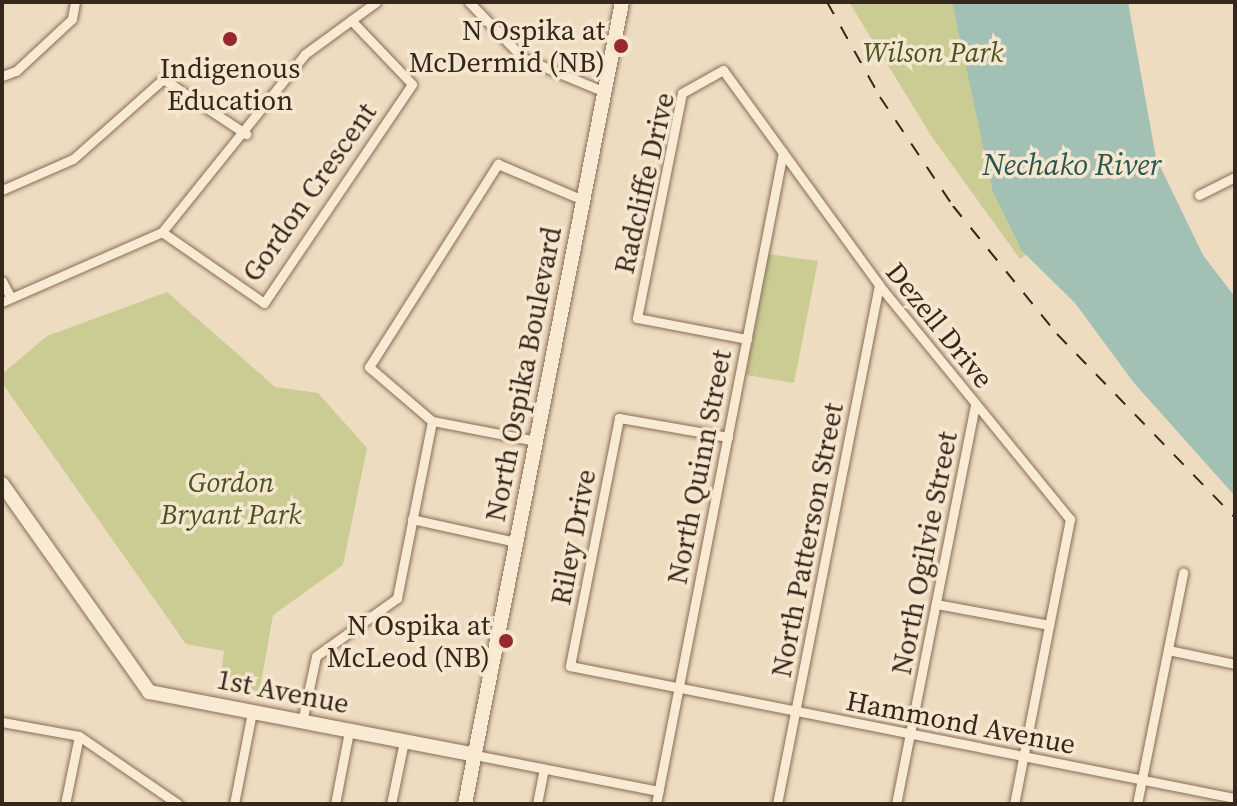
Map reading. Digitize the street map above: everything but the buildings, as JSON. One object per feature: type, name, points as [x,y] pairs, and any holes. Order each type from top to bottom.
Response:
[{"type":"street","points":[[2,76],[16,71],[72,19],[75,2]]},
{"type":"street","points":[[2,281],[6,299],[162,232],[246,134],[305,54],[376,2]]},
{"type":"street","points":[[469,2],[523,58],[605,92]]},
{"type":"street","name":"North Ospika Boulevard","points":[[465,804],[622,2]]},
{"type":"street","name":"Gordon Crescent","points":[[162,232],[264,303],[412,84],[351,20]]},
{"type":"street","name":"Radcliffe Drive","points":[[747,339],[637,318],[684,88],[723,70],[783,152]]},
{"type":"street","points":[[2,190],[73,159],[163,79],[246,134]]},
{"type":"street","name":"Dezell Drive","points":[[783,152],[879,285],[1070,519],[1049,625]]},
{"type":"street","name":"North Quinn Street","points":[[656,804],[783,152]]},
{"type":"street","points":[[536,441],[432,421],[369,367],[498,164],[583,200]]},
{"type":"street","points":[[1199,195],[1235,177]]},
{"type":"street","name":"North Patterson Street","points":[[777,804],[879,285]]},
{"type":"street","name":"North Ogilvie Street","points":[[896,804],[975,404]]},
{"type":"street","name":"Riley Drive","points":[[678,689],[570,666],[606,480],[619,418],[728,437]]},
{"type":"street","points":[[302,722],[316,656],[397,598],[432,421]]},
{"type":"street","name":"1st Avenue","points":[[2,484],[149,692],[658,791]]},
{"type":"street","points":[[412,519],[516,542]]},
{"type":"street","points":[[1137,804],[1183,573]]},
{"type":"street","points":[[936,604],[1049,625],[1014,804]]},
{"type":"street","points":[[1168,650],[1235,664]]},
{"type":"street","name":"Hammond Avenue","points":[[678,689],[1235,798]]},
{"type":"street","points":[[234,804],[252,712]]},
{"type":"street","points":[[2,722],[79,736],[178,804]]},
{"type":"street","points":[[335,804],[349,731]]},
{"type":"street","points":[[65,804],[79,736]]},
{"type":"street","points":[[391,804],[404,741]]},
{"type":"street","points":[[537,804],[544,769]]},
{"type":"green space","name":"Wilson Park","points":[[849,2],[968,2],[1037,247],[1020,259],[932,137]]},
{"type":"green space","points":[[768,254],[818,261],[794,383],[746,375]]},
{"type":"green space","name":"Gordon Bryant Park","points":[[167,292],[275,387],[318,393],[367,448],[343,565],[273,615],[258,699],[219,690],[224,651],[186,644],[2,383],[2,374],[47,336]]},
{"type":"water","name":"Nechako River","points":[[952,2],[1128,2],[1156,158],[1203,255],[1235,297],[1235,496],[1134,383],[1075,303],[1022,251],[993,192]]},
{"type":"railway","points":[[827,2],[880,97],[953,206],[1057,334],[1235,518]]},
{"type":"place","name":"Indigenous Education","points":[[230,39]]},
{"type":"place","name":"N Ospika at McDermid (NB)","points":[[621,46]]},
{"type":"place","name":"N Ospika at McLeod (NB)","points":[[506,641]]}]
